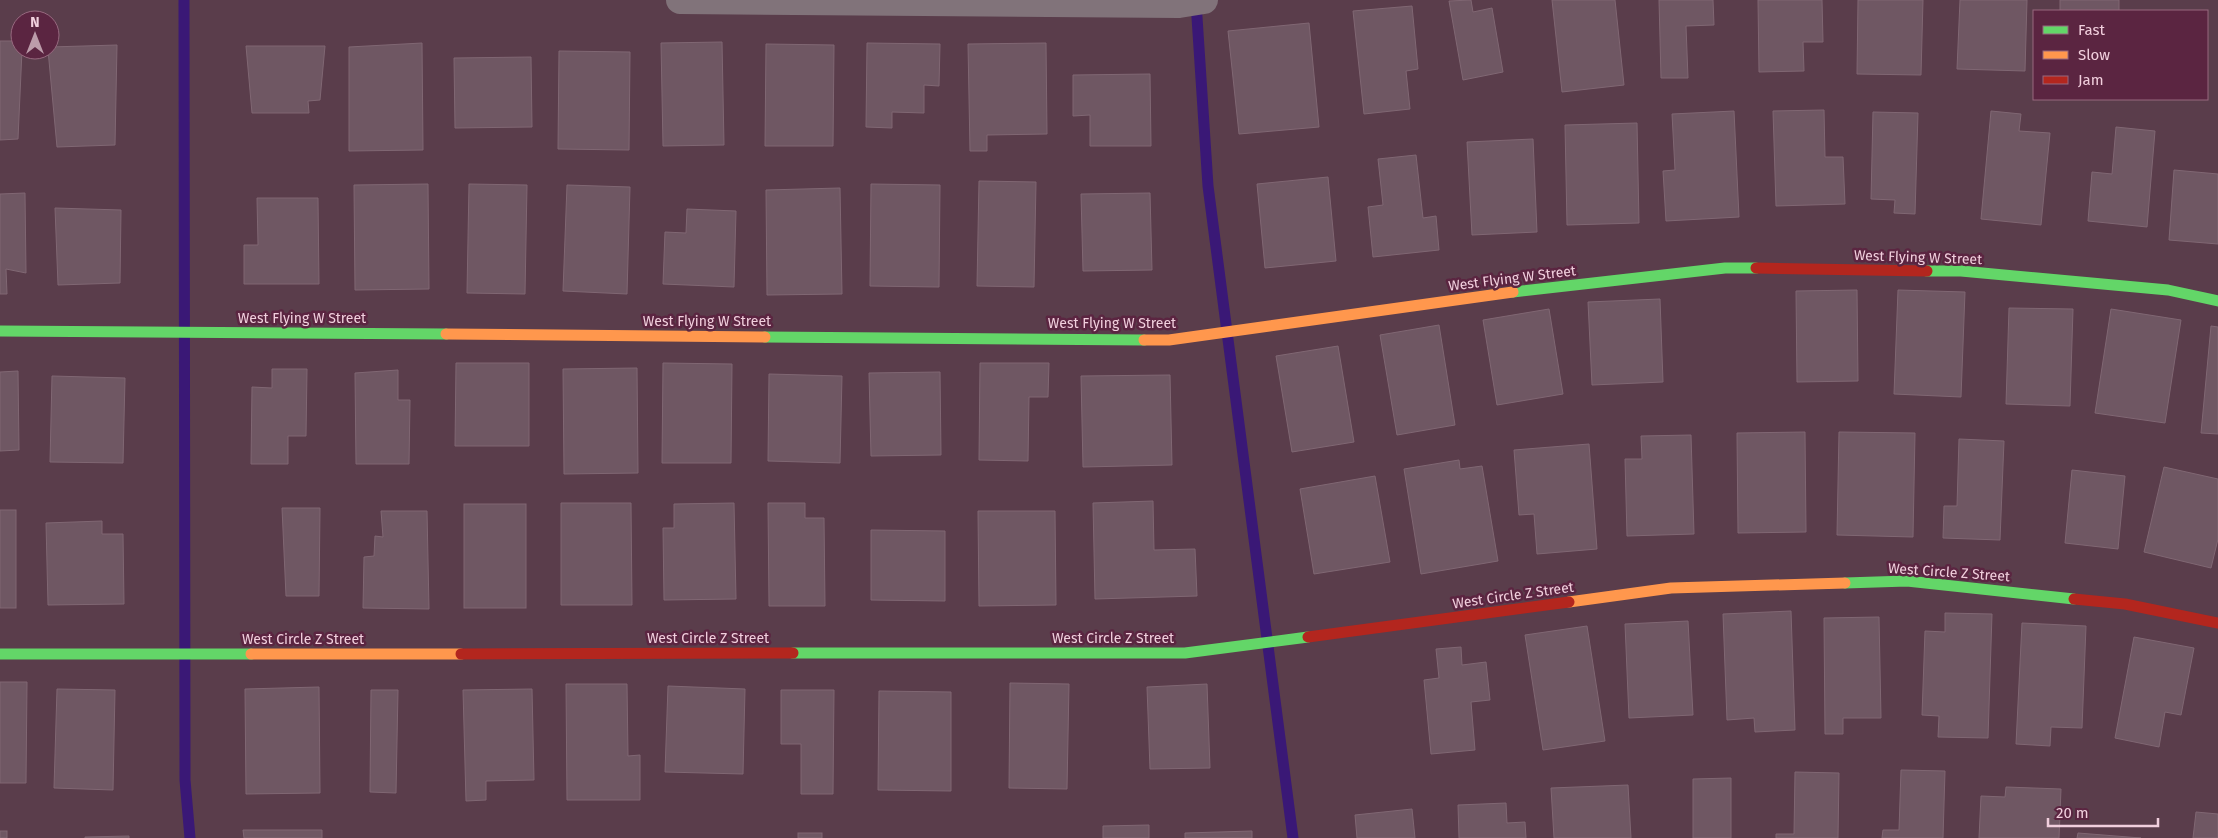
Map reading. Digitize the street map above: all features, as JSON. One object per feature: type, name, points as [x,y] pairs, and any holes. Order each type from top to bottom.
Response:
[{"type":"street","points":[[680,0],[1179,4],[1204,0]]},
{"type":"street","name":"West Flying W Street","points":[[0,331],[1169,340],[1447,300],[1726,268],[1961,271],[2168,290],[2218,301]]},
{"type":"street","name":"West Circle Z Street","points":[[0,654],[1185,653],[1436,621],[1671,588],[1907,581],[2126,604],[2218,623]]},
{"type":"building","points":[[1471,0],[1473,12],[1492,8],[1503,72],[1463,80],[1449,1]]},
{"type":"building","points":[[1552,0],[1615,0],[1624,85],[1562,92]]},
{"type":"building","points":[[1659,0],[1713,0],[1714,25],[1686,26],[1688,78],[1661,78]]},
{"type":"building","points":[[1758,0],[1822,0],[1823,42],[1803,42],[1804,71],[1759,72]]},
{"type":"building","points":[[1858,0],[1923,0],[1921,75],[1857,74]]},
{"type":"building","points":[[1960,0],[2027,0],[2025,71],[1957,69]]},
{"type":"building","points":[[2060,0],[2119,0],[2119,10],[2060,10]]},
{"type":"building","points":[[1412,6],[1418,69],[1406,71],[1410,109],[1364,114],[1353,11]]},
{"type":"building","points":[[1309,23],[1319,127],[1239,134],[1228,31]]},
{"type":"building","points":[[0,41],[10,41],[10,60],[22,60],[18,139],[0,140]]},
{"type":"building","points":[[722,42],[724,145],[663,146],[661,43]]},
{"type":"building","points":[[422,43],[423,150],[349,151],[349,47]]},
{"type":"building","points":[[867,43],[940,44],[939,86],[924,85],[924,113],[892,112],[892,128],[866,127]]},
{"type":"building","points":[[1046,43],[1047,134],[987,135],[987,151],[970,151],[968,44]]},
{"type":"building","points":[[766,44],[834,45],[833,146],[765,146]]},
{"type":"building","points":[[117,45],[115,145],[57,147],[49,60],[60,60],[60,47]]},
{"type":"building","points":[[246,46],[325,46],[320,100],[308,101],[309,113],[252,113]]},
{"type":"building","points":[[559,51],[630,52],[629,150],[558,149]]},
{"type":"building","points":[[531,57],[532,127],[455,128],[454,58]]},
{"type":"building","points":[[1150,74],[1151,146],[1090,146],[1090,115],[1073,116],[1073,75]]},
{"type":"building","points":[[1824,110],[1825,157],[1843,157],[1845,204],[1776,206],[1773,111]]},
{"type":"building","points":[[1734,111],[1739,217],[1666,221],[1663,171],[1675,170],[1672,114]]},
{"type":"building","points":[[1991,111],[2021,114],[2019,131],[2050,133],[2041,225],[1981,219]]},
{"type":"building","points":[[1873,112],[1918,113],[1915,214],[1894,213],[1895,200],[1871,199]]},
{"type":"building","points":[[1637,123],[1639,223],[1567,225],[1565,125]]},
{"type":"building","points":[[2116,127],[2155,131],[2147,227],[2088,221],[2092,172],[2112,174]]},
{"type":"building","points":[[1533,139],[1537,232],[1472,235],[1467,142]]},
{"type":"building","points":[[1416,155],[1423,218],[1436,216],[1439,250],[1373,257],[1368,207],[1383,205],[1378,159]]},
{"type":"building","points":[[2174,170],[2218,174],[2218,244],[2169,240]]},
{"type":"building","points":[[1328,177],[1336,261],[1265,268],[1257,184]]},
{"type":"building","points":[[979,181],[1036,182],[1034,287],[977,286]]},
{"type":"building","points":[[428,184],[429,289],[355,290],[354,185]]},
{"type":"building","points":[[469,184],[527,185],[525,294],[467,293]]},
{"type":"building","points":[[871,184],[940,185],[939,287],[870,286]]},
{"type":"building","points":[[567,185],[630,187],[627,294],[563,291]]},
{"type":"building","points":[[840,188],[842,294],[767,295],[766,190]]},
{"type":"building","points":[[25,193],[26,273],[6,269],[7,294],[0,294],[0,194]]},
{"type":"building","points":[[1150,193],[1152,270],[1083,271],[1081,194]]},
{"type":"building","points":[[257,198],[318,198],[319,284],[244,284],[244,245],[258,245]]},
{"type":"building","points":[[55,208],[121,210],[120,283],[58,285]]},
{"type":"building","points":[[687,209],[736,211],[734,287],[663,284],[665,232],[686,233]]},
{"type":"building","points":[[1857,290],[1858,381],[1797,382],[1796,291]]},
{"type":"building","points":[[1898,290],[1965,292],[1961,397],[1894,394]]},
{"type":"building","points":[[1660,299],[1663,382],[1592,385],[1588,302]]},
{"type":"building","points":[[2009,308],[2073,309],[2070,406],[2006,404]]},
{"type":"building","points":[[1549,309],[1563,394],[1497,405],[1483,320]]},
{"type":"building","points":[[2111,309],[2181,320],[2165,423],[2095,413]]},
{"type":"building","points":[[1439,325],[1455,425],[1397,435],[1380,335]]},
{"type":"building","points":[[2211,326],[2218,327],[2218,434],[2201,433]]},
{"type":"building","points":[[1338,346],[1354,442],[1292,452],[1276,356]]},
{"type":"building","points":[[456,363],[529,363],[529,446],[455,446]]},
{"type":"building","points":[[663,363],[732,364],[731,463],[662,463]]},
{"type":"building","points":[[980,363],[1049,363],[1048,397],[1029,397],[1028,461],[979,460]]},
{"type":"building","points":[[637,368],[638,473],[564,474],[563,369]]},
{"type":"building","points":[[272,369],[307,369],[306,436],[288,436],[288,464],[251,464],[252,387],[272,388]]},
{"type":"building","points":[[398,370],[398,400],[410,400],[409,464],[356,464],[355,373]]},
{"type":"building","points":[[18,371],[19,450],[0,451],[0,372]]},
{"type":"building","points":[[940,372],[941,455],[871,456],[869,373]]},
{"type":"building","points":[[769,374],[842,376],[840,463],[768,461]]},
{"type":"building","points":[[1170,375],[1172,465],[1083,467],[1081,376]]},
{"type":"building","points":[[52,376],[125,378],[123,463],[50,462]]},
{"type":"building","points":[[1805,432],[1806,532],[1738,533],[1737,433]]},
{"type":"building","points":[[1839,432],[1915,433],[1913,537],[1837,535]]},
{"type":"building","points":[[1691,435],[1694,534],[1627,536],[1625,459],[1642,459],[1641,436]]},
{"type":"building","points":[[1959,439],[2004,441],[2000,540],[1943,538],[1944,506],[1957,506]]},
{"type":"building","points":[[1589,444],[1597,549],[1537,554],[1534,514],[1519,515],[1514,450]]},
{"type":"building","points":[[1459,460],[1460,469],[1482,466],[1498,561],[1421,574],[1404,469]]},
{"type":"building","points":[[2164,467],[2218,479],[2218,539],[2211,568],[2144,552]]},
{"type":"building","points":[[2072,470],[2125,476],[2118,549],[2065,543]]},
{"type":"building","points":[[1375,476],[1390,562],[1314,574],[1300,489]]},
{"type":"building","points":[[1153,501],[1154,550],[1195,549],[1197,596],[1095,599],[1093,503]]},
{"type":"building","points":[[561,503],[631,503],[632,605],[561,605]]},
{"type":"building","points":[[734,503],[736,599],[664,600],[663,528],[674,528],[674,504]]},
{"type":"building","points":[[768,503],[805,503],[805,518],[824,518],[825,606],[769,606]]},
{"type":"building","points":[[464,504],[526,504],[526,608],[464,608]]},
{"type":"building","points":[[282,508],[320,508],[319,596],[286,596]]},
{"type":"building","points":[[0,510],[16,510],[16,608],[0,608]]},
{"type":"building","points":[[381,511],[427,511],[429,609],[363,608],[364,557],[374,556],[375,536],[383,537]]},
{"type":"building","points":[[978,511],[1055,511],[1056,605],[979,606]]},
{"type":"building","points":[[102,521],[102,534],[123,534],[124,604],[48,605],[46,523]]},
{"type":"building","points":[[871,530],[945,531],[945,601],[871,600]]},
{"type":"building","points":[[1791,611],[1795,730],[1755,732],[1754,718],[1727,720],[1723,614]]},
{"type":"building","points":[[1945,613],[1992,614],[1988,738],[1938,737],[1939,716],[1922,715],[1925,631],[1945,632]]},
{"type":"building","points":[[1879,617],[1881,718],[1843,718],[1843,734],[1825,734],[1824,618]]},
{"type":"building","points":[[1688,621],[1693,715],[1629,718],[1625,624]]},
{"type":"building","points":[[2022,623],[2086,626],[2082,728],[2051,727],[2050,746],[2016,744]]},
{"type":"building","points":[[1587,626],[1605,741],[1543,750],[1525,635]]},
{"type":"building","points":[[2134,637],[2194,648],[2181,715],[2165,712],[2159,747],[2115,738]]},
{"type":"building","points":[[1461,647],[1462,665],[1486,662],[1490,700],[1471,702],[1475,750],[1431,754],[1424,680],[1439,678],[1436,649]]},
{"type":"building","points":[[0,682],[27,682],[26,783],[0,783]]},
{"type":"building","points":[[1010,683],[1069,684],[1067,789],[1009,788]]},
{"type":"building","points":[[566,684],[627,684],[628,756],[640,755],[640,800],[567,800]]},
{"type":"building","points":[[1207,684],[1210,768],[1150,769],[1147,687]]},
{"type":"building","points":[[668,686],[745,689],[743,774],[665,772]]},
{"type":"building","points":[[319,687],[320,793],[246,794],[245,689]]},
{"type":"building","points":[[57,689],[115,690],[113,790],[54,788]]},
{"type":"building","points":[[532,689],[534,780],[486,781],[486,800],[466,801],[463,690]]},
{"type":"building","points":[[371,690],[398,690],[396,793],[370,792]]},
{"type":"building","points":[[781,690],[834,690],[833,794],[801,794],[801,744],[781,744]]},
{"type":"building","points":[[879,691],[951,692],[951,791],[878,790]]},
{"type":"building","points":[[1901,770],[1945,771],[1943,838],[1882,838],[1883,830],[1899,830]]},
{"type":"building","points":[[1795,772],[1839,773],[1838,838],[1776,838],[1776,834],[1794,834]]},
{"type":"building","points":[[1731,778],[1731,838],[1693,838],[1693,779]]},
{"type":"building","points":[[1628,785],[1631,838],[1554,838],[1551,788]]},
{"type":"building","points":[[2006,787],[2061,789],[2059,838],[1979,838],[1981,796],[2005,797]]},
{"type":"building","points":[[1506,803],[1507,823],[1525,822],[1526,838],[1459,838],[1458,805]]},
{"type":"building","points":[[1412,809],[1415,838],[1357,838],[1355,815]]},
{"type":"building","points":[[2196,812],[2218,814],[2218,838],[2193,838]]},
{"type":"building","points":[[1149,825],[1149,838],[1103,838],[1103,826]]},
{"type":"building","points":[[243,830],[322,830],[322,838],[244,838]]},
{"type":"building","points":[[0,831],[7,831],[7,838],[0,838]]},
{"type":"building","points":[[1252,831],[1252,838],[1185,838],[1185,833]]},
{"type":"building","points":[[798,833],[822,833],[822,838],[798,838]]},
{"type":"building","points":[[2078,833],[2141,838],[2077,838]]},
{"type":"building","points":[[129,836],[129,838],[85,838],[85,837]]},
{"type":"waterway","points":[[184,0],[185,780],[190,838]]},
{"type":"waterway","points":[[1196,2],[1208,186],[1293,838]]},
{"type":"traffic: fast","points":[[1513,292],[1725,268],[1756,268]]},
{"type":"traffic: fast","points":[[1927,271],[1961,271],[2168,290],[2218,301]]},
{"type":"traffic: fast","points":[[0,331],[446,334]]},
{"type":"traffic: fast","points":[[765,337],[1144,340]]},
{"type":"traffic: fast","points":[[1845,583],[1907,581],[2074,599]]},
{"type":"traffic: fast","points":[[793,653],[1185,653],[1308,637]]},
{"type":"traffic: fast","points":[[0,654],[251,654]]},
{"type":"traffic: slow","points":[[1144,340],[1169,340],[1513,292]]},
{"type":"traffic: slow","points":[[446,334],[765,337]]},
{"type":"traffic: slow","points":[[1569,602],[1671,588],[1845,583]]},
{"type":"traffic: slow","points":[[251,654],[461,654]]},
{"type":"traffic: jam","points":[[1756,268],[1927,271]]},
{"type":"traffic: jam","points":[[2074,599],[2125,604],[2218,623]]},
{"type":"traffic: jam","points":[[1308,637],[1569,602]]},
{"type":"traffic: jam","points":[[461,654],[793,653]]}]
